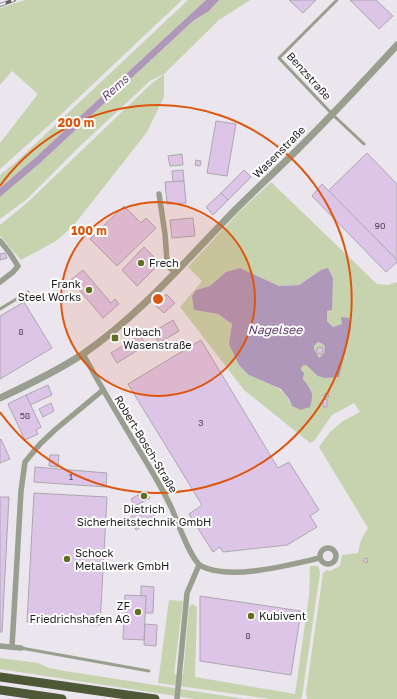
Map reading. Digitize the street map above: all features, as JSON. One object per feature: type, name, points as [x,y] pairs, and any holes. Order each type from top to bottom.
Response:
[{"type":"highway","points":[[0,677],[155,699]]},
{"type":"highway","points":[[0,690],[62,699]]},
{"type":"street","name":"Wasenstraße","points":[[0,398],[35,381],[82,354],[114,330],[175,272],[332,114],[397,45]]},
{"type":"street","points":[[159,194],[165,234],[167,261],[170,268],[175,272]]},
{"type":"street","points":[[0,241],[18,266],[14,272],[0,282]]},
{"type":"street","name":"Robert-Bosch-Straße","points":[[82,354],[164,491],[191,554],[199,565]]},
{"type":"street","points":[[12,648],[21,491],[25,462],[40,444],[56,429],[103,390]]},
{"type":"street","points":[[177,699],[188,593],[199,565],[217,571],[242,571],[280,567],[320,558]]},
{"type":"street","points":[[0,646],[21,648]]},
{"type":"lane","name":"Benzstraße","points":[[332,114],[279,58],[337,0]]},
{"type":"lane","points":[[332,114],[364,144]]},
{"type":"lane","points":[[0,309],[28,292]]},
{"type":"lane","points":[[21,648],[149,671]]},
{"type":"green space","points":[[25,0],[182,0],[57,118],[0,169],[0,143],[38,94],[12,71],[0,85],[0,8]]},
{"type":"green space","points":[[188,0],[206,0],[36,157],[0,188],[0,175],[16,162]]},
{"type":"green space","points":[[219,0],[250,0],[219,20],[164,74],[150,81],[80,146],[26,200],[0,219],[0,197],[40,163],[193,21],[209,11]]},
{"type":"green space","points":[[164,74],[164,97],[147,132],[74,225],[56,241],[21,260],[0,236],[0,225],[28,202],[150,85]]},
{"type":"green space","points":[[271,182],[377,284],[388,285],[397,282],[397,699],[307,699],[306,693],[323,573],[327,570],[330,571],[340,566],[342,555],[358,553],[361,540],[368,528],[319,447],[330,432],[343,421],[360,412],[354,403],[332,415],[314,441],[310,443],[244,390],[180,307],[202,281],[188,267],[239,212]],"holes":[[[239,268],[279,286],[299,285],[321,270],[333,278],[327,311],[327,321],[333,327],[342,324],[351,328],[348,338],[324,378],[319,376],[306,365],[302,366],[302,375],[311,389],[292,406],[288,398],[279,389],[257,379],[246,370],[229,344],[232,324],[218,314],[194,310],[196,290],[210,286]]]},
{"type":"green space","points":[[318,342],[323,344],[325,347],[324,353],[319,358],[314,349],[314,346]]},
{"type":"green space","points":[[310,566],[318,566],[320,573],[302,697],[300,699],[270,699],[158,683],[169,600],[183,601],[174,674],[183,675],[189,608],[192,604],[197,607],[195,677],[295,694],[309,596]]},
{"type":"green space","points":[[0,658],[38,663],[49,668],[65,671],[245,699],[195,699],[0,669]]},
{"type":"water","name":"Rems","points":[[206,0],[219,0],[209,11],[193,21],[40,163],[0,197],[0,188],[36,157]]},
{"type":"water","name":"Nagelsee","points":[[240,268],[279,286],[299,285],[321,270],[328,268],[333,278],[332,310],[327,311],[327,321],[333,327],[342,324],[341,317],[349,318],[351,328],[339,377],[324,378],[318,376],[306,365],[302,366],[301,370],[304,373],[303,379],[312,395],[310,407],[301,410],[292,406],[289,399],[281,389],[249,375],[239,365],[229,344],[232,324],[218,314],[194,310],[192,296],[196,290],[210,286],[226,272]],"holes":[[[318,342],[323,344],[325,347],[324,353],[319,358],[314,346]]]},
{"type":"building","points":[[289,0],[316,0],[303,13]]},
{"type":"building","points":[[350,0],[376,0],[393,16],[379,29]]},
{"type":"building","points":[[216,121],[236,124],[227,176],[207,173]]},
{"type":"building","points":[[367,153],[397,184],[397,260],[328,191]]},
{"type":"building","points":[[182,154],[183,165],[170,166],[168,156]]},
{"type":"building","points":[[196,160],[201,161],[200,166],[195,165]]},
{"type":"building","points":[[183,170],[184,181],[173,182],[172,171]]},
{"type":"building","points":[[244,170],[251,177],[228,200],[221,193]]},
{"type":"building","points":[[184,181],[186,203],[167,204],[165,182]]},
{"type":"building","points":[[322,184],[397,260],[397,262],[386,272],[312,196]]},
{"type":"building","points":[[221,193],[228,200],[213,215],[206,207]]},
{"type":"building","points":[[124,206],[141,223],[146,218],[156,228],[117,266],[90,239]]},
{"type":"building","points":[[193,218],[195,236],[172,238],[170,220]]},
{"type":"building","points":[[144,247],[160,263],[137,286],[122,270]]},
{"type":"building","points":[[5,253],[7,258],[0,260],[0,254]]},
{"type":"building","name":"Frank Steel Works","points":[[83,270],[111,303],[115,299],[119,304],[103,318],[71,280]]},
{"type":"building","points":[[166,294],[175,303],[164,313],[155,305]]},
{"type":"building","points":[[24,302],[52,348],[0,379],[0,316]]},
{"type":"building","points":[[173,320],[179,331],[159,343],[153,332]]},
{"type":"building","points":[[140,335],[146,345],[117,363],[111,353]]},
{"type":"building","points":[[201,340],[278,468],[289,462],[319,510],[310,516],[317,527],[287,545],[223,552],[220,547],[213,552],[189,514],[202,505],[128,384]]},
{"type":"building","points":[[318,347],[323,348],[322,354],[316,353]]},
{"type":"building","points":[[48,385],[52,395],[30,405],[26,395]]},
{"type":"building","points":[[328,393],[329,397],[324,397],[324,394]]},
{"type":"building","points":[[26,395],[41,427],[36,430],[38,434],[25,440],[8,404]]},
{"type":"building","points":[[327,399],[327,407],[323,407],[323,400]]},
{"type":"building","points":[[51,403],[54,411],[43,417],[39,409]]},
{"type":"building","points":[[1,439],[10,459],[0,463],[0,440]]},
{"type":"building","points":[[50,455],[59,455],[58,467],[49,466]]},
{"type":"building","points":[[35,467],[107,473],[106,487],[34,482]]},
{"type":"building","points":[[145,491],[150,498],[135,506],[131,499]]},
{"type":"building","name":"Schock Metallwerk GmbH","points":[[34,493],[107,497],[100,625],[27,622]]},
{"type":"building","points":[[0,497],[9,497],[2,632],[0,632]]},
{"type":"building","points":[[147,506],[155,518],[136,530],[129,518]]},
{"type":"building","points":[[365,558],[368,559],[367,563],[363,561]]},
{"type":"building","points":[[141,586],[154,587],[153,613],[145,613],[146,596],[141,596]]},
{"type":"building","points":[[125,595],[146,596],[144,640],[123,639]]},
{"type":"building","points":[[200,596],[301,611],[291,675],[200,661]]},
{"type":"building","points":[[145,624],[157,625],[156,646],[144,645]]},
{"type":"railway","points":[[0,5],[14,0]]},
{"type":"place","name":"Frech","points":[[141,263]]},
{"type":"place","name":"Frank Steel Works","points":[[89,290]]},
{"type":"place","name":"Urbach Wasenstraße","points":[[115,338]]},
{"type":"place","name":"Dietrich Sicherheitstechnik GmbH","points":[[144,496]]},
{"type":"place","name":"Schock Metallwerk GmbH","points":[[67,559]]},
{"type":"place","name":"ZF Friedrichshafen AG","points":[[138,612]]},
{"type":"place","name":"Kubivent","points":[[251,616]]}]
